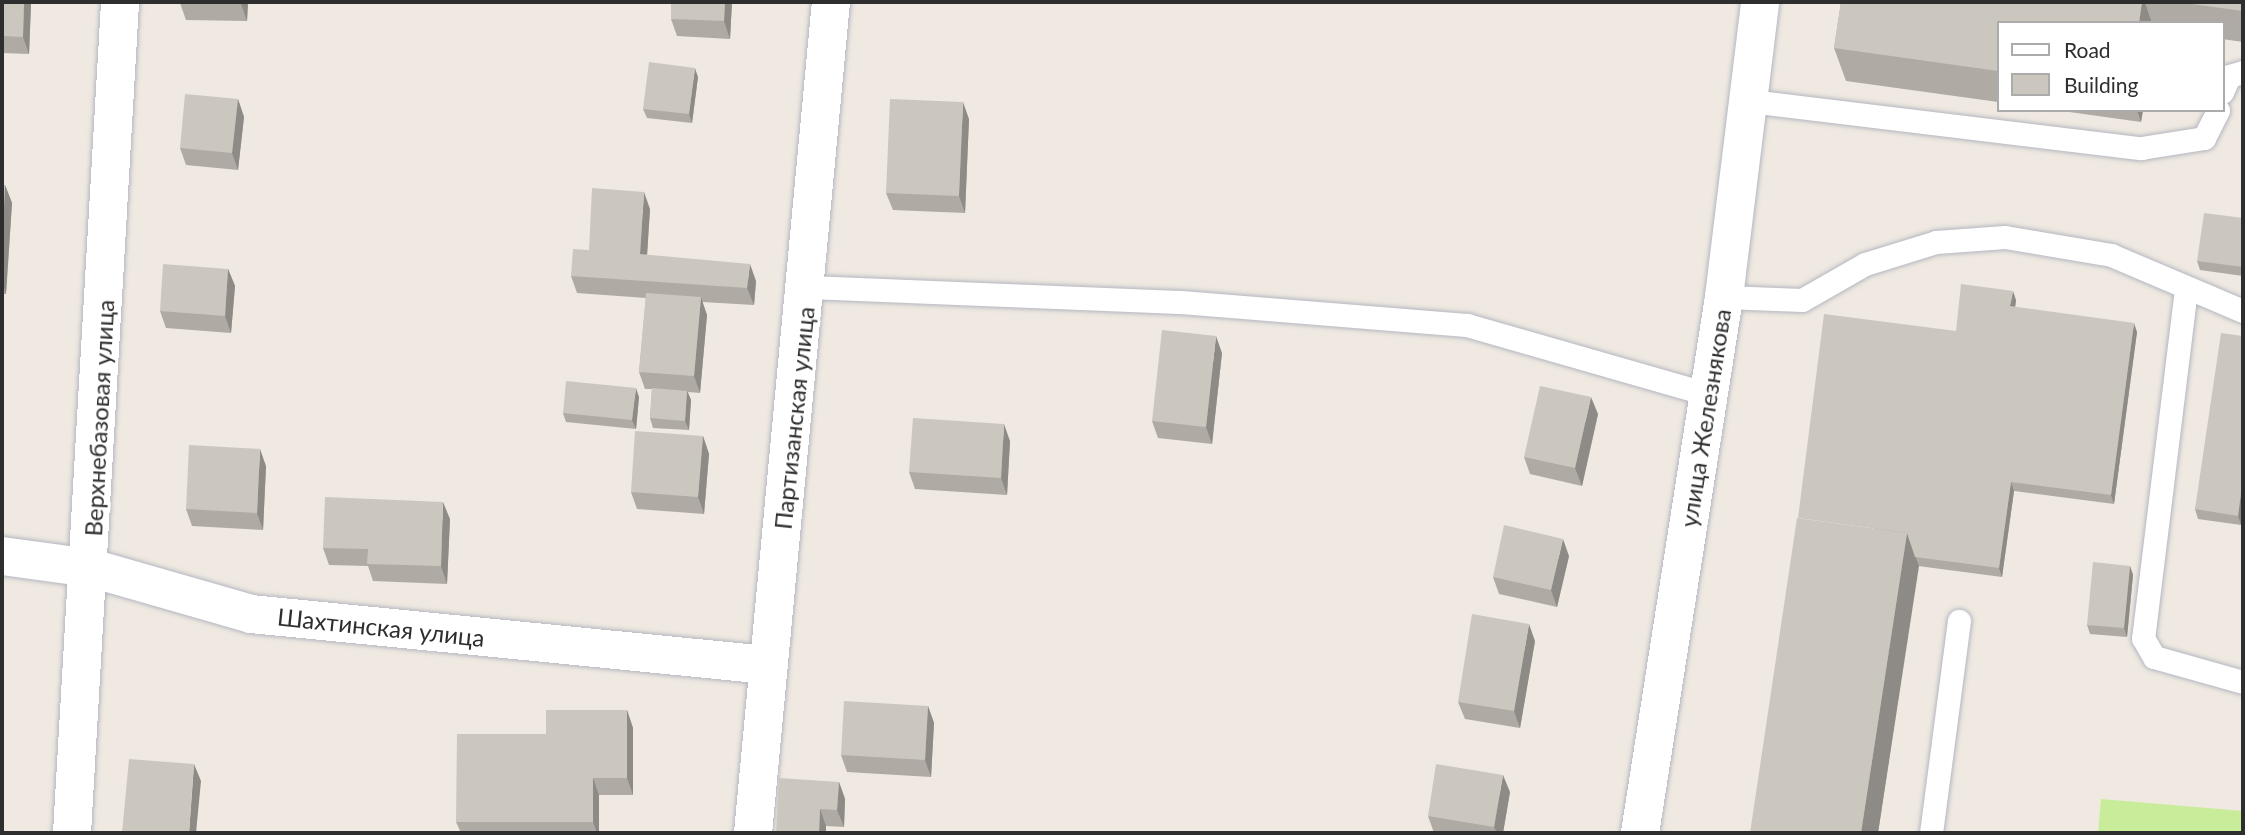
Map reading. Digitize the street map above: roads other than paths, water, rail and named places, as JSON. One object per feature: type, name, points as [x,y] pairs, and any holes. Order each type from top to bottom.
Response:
[{"type":"street","name":"Верхнебазовая улица","points":[[72,833],[91,569],[120,2]]},
{"type":"street","name":"Партизанская улица","points":[[753,833],[767,665],[808,287],[831,2]]},
{"type":"street","name":"улица Железнякова","points":[[1640,833],[1724,297],[1760,2]]},
{"type":"street","name":"Шахтинская улица","points":[[2,556],[91,569],[251,614],[767,665]]},
{"type":"lane","points":[[2224,87],[2229,76],[2243,72]]},
{"type":"lane","points":[[1750,101],[2141,148],[2204,138],[2217,112]]},
{"type":"lane","points":[[1724,297],[1802,300],[1865,264],[1936,242],[2005,237],[2111,255],[2243,312]]},
{"type":"lane","points":[[808,287],[1180,302],[1467,325],[1707,394]]},
{"type":"lane","points":[[2186,289],[2143,638],[2154,657],[2243,682]]},
{"type":"lane","points":[[1931,833],[1959,621]]}]
